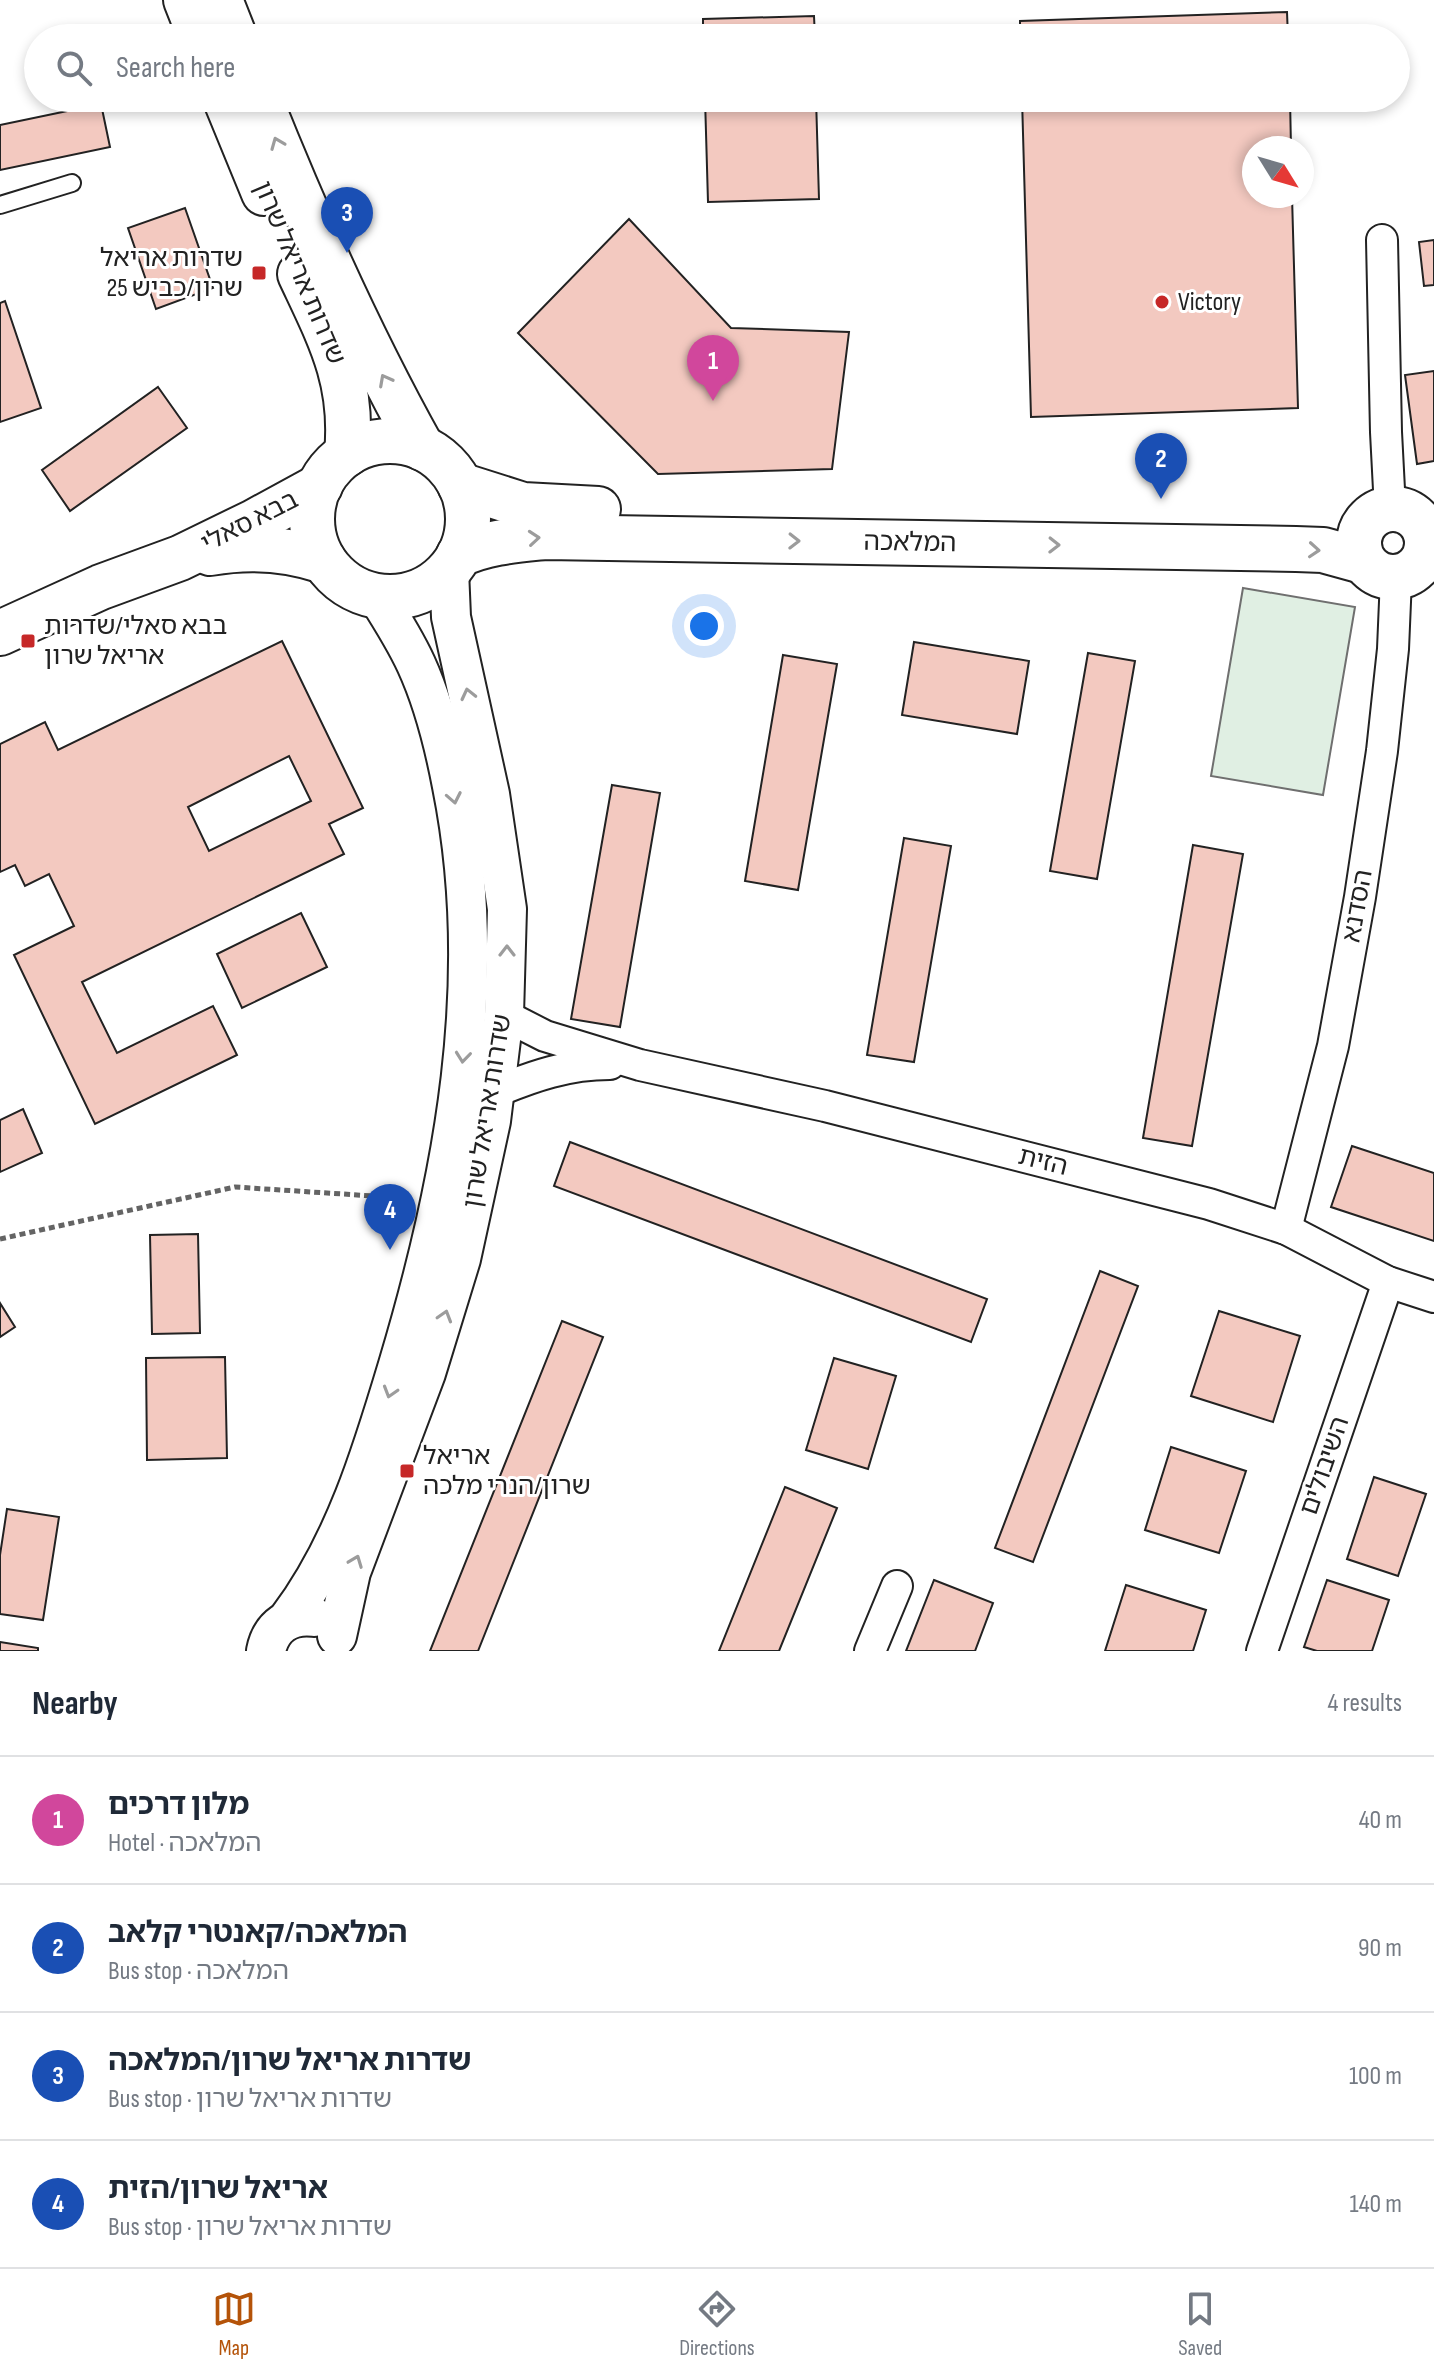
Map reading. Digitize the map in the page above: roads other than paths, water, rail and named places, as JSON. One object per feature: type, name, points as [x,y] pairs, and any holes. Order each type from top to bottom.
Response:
[{"type":"main road","points":[[186,0],[195,24]]},
{"type":"main road","points":[[220,0],[229,24]]},
{"type":"main road","name":"שדרות אריאל שרון","points":[[231,112],[338,360],[347,390],[350,423],[333,470]]},
{"type":"main road","name":"שדרות אריאל שרון","points":[[265,112],[340,290],[422,448]]},
{"type":"main road","points":[[386,441],[422,448],[442,461],[460,485],[468,514],[465,538],[454,563],[422,590],[400,597],[365,593],[344,582],[324,561],[316,545],[312,521],[333,470],[363,446],[386,441]]},
{"type":"main road","name":"בבא סאלי","points":[[0,633],[101,587],[180,558],[254,522],[333,470]]},
{"type":"main road","name":"המלאכה","points":[[460,485],[510,503],[549,508],[1281,519],[1348,526],[1403,539]]},
{"type":"main road","name":"המלאכה","points":[[454,563],[474,548],[510,540],[546,537],[1323,550],[1403,539]]},
{"type":"main road","name":"בבא סאלי","points":[[180,558],[251,548],[281,550],[324,561]]},
{"type":"street","name":"הסדנא","points":[[1286,1229],[1333,1046],[1360,897],[1382,751],[1393,649],[1403,539],[1386,432],[1382,240]]},
{"type":"street","name":"שדרות אריאל שרון","points":[[339,1644],[351,1572],[394,1463],[445,1316],[475,1201],[495,1092],[504,1015],[507,909],[490,794],[451,617],[454,563]]},
{"type":"street","name":"שדרות אריאל שרון","points":[[266,1651],[270,1636],[288,1619],[336,1539],[361,1480],[410,1327],[441,1201],[456,1121],[464,1046],[467,892],[445,748],[433,708],[401,635],[377,596]]},
{"type":"street","name":"הזית","points":[[504,1015],[559,1041],[640,1065],[825,1106],[1209,1204],[1286,1229],[1388,1282],[1434,1297]]},
{"type":"street","name":"הזית","points":[[495,1092],[550,1071],[578,1065],[640,1065]]},
{"type":"street","name":"השיבולים","points":[[1262,1651],[1388,1282]]},
{"type":"street","points":[[870,1651],[897,1586]]},
{"type":"street","points":[[288,1619],[313,1617],[324,1622],[339,1644]]},
{"type":"lane","points":[[0,205],[72,183]]},
{"type":"place","name":"שדרות אריאל שרון/המלאכה","points":[[347,253]]},
{"type":"place","name":"שדרות אריאל שרון/כביש 25","points":[[259,273]]},
{"type":"place","name":"Victory","points":[[1162,302]]},
{"type":"place","name":"מלון דרכים","points":[[713,401]]},
{"type":"place","name":"המלאכה/קאנטרי קלאב","points":[[1161,499]]},
{"type":"place","name":"בבא סאלי/שדרות אריאל שרון","points":[[28,641]]},
{"type":"place","name":"אריאל שרון/הזית","points":[[390,1250]]},
{"type":"place","name":"אריאל שרון/הנרי מלכה","points":[[407,1471]]}]
